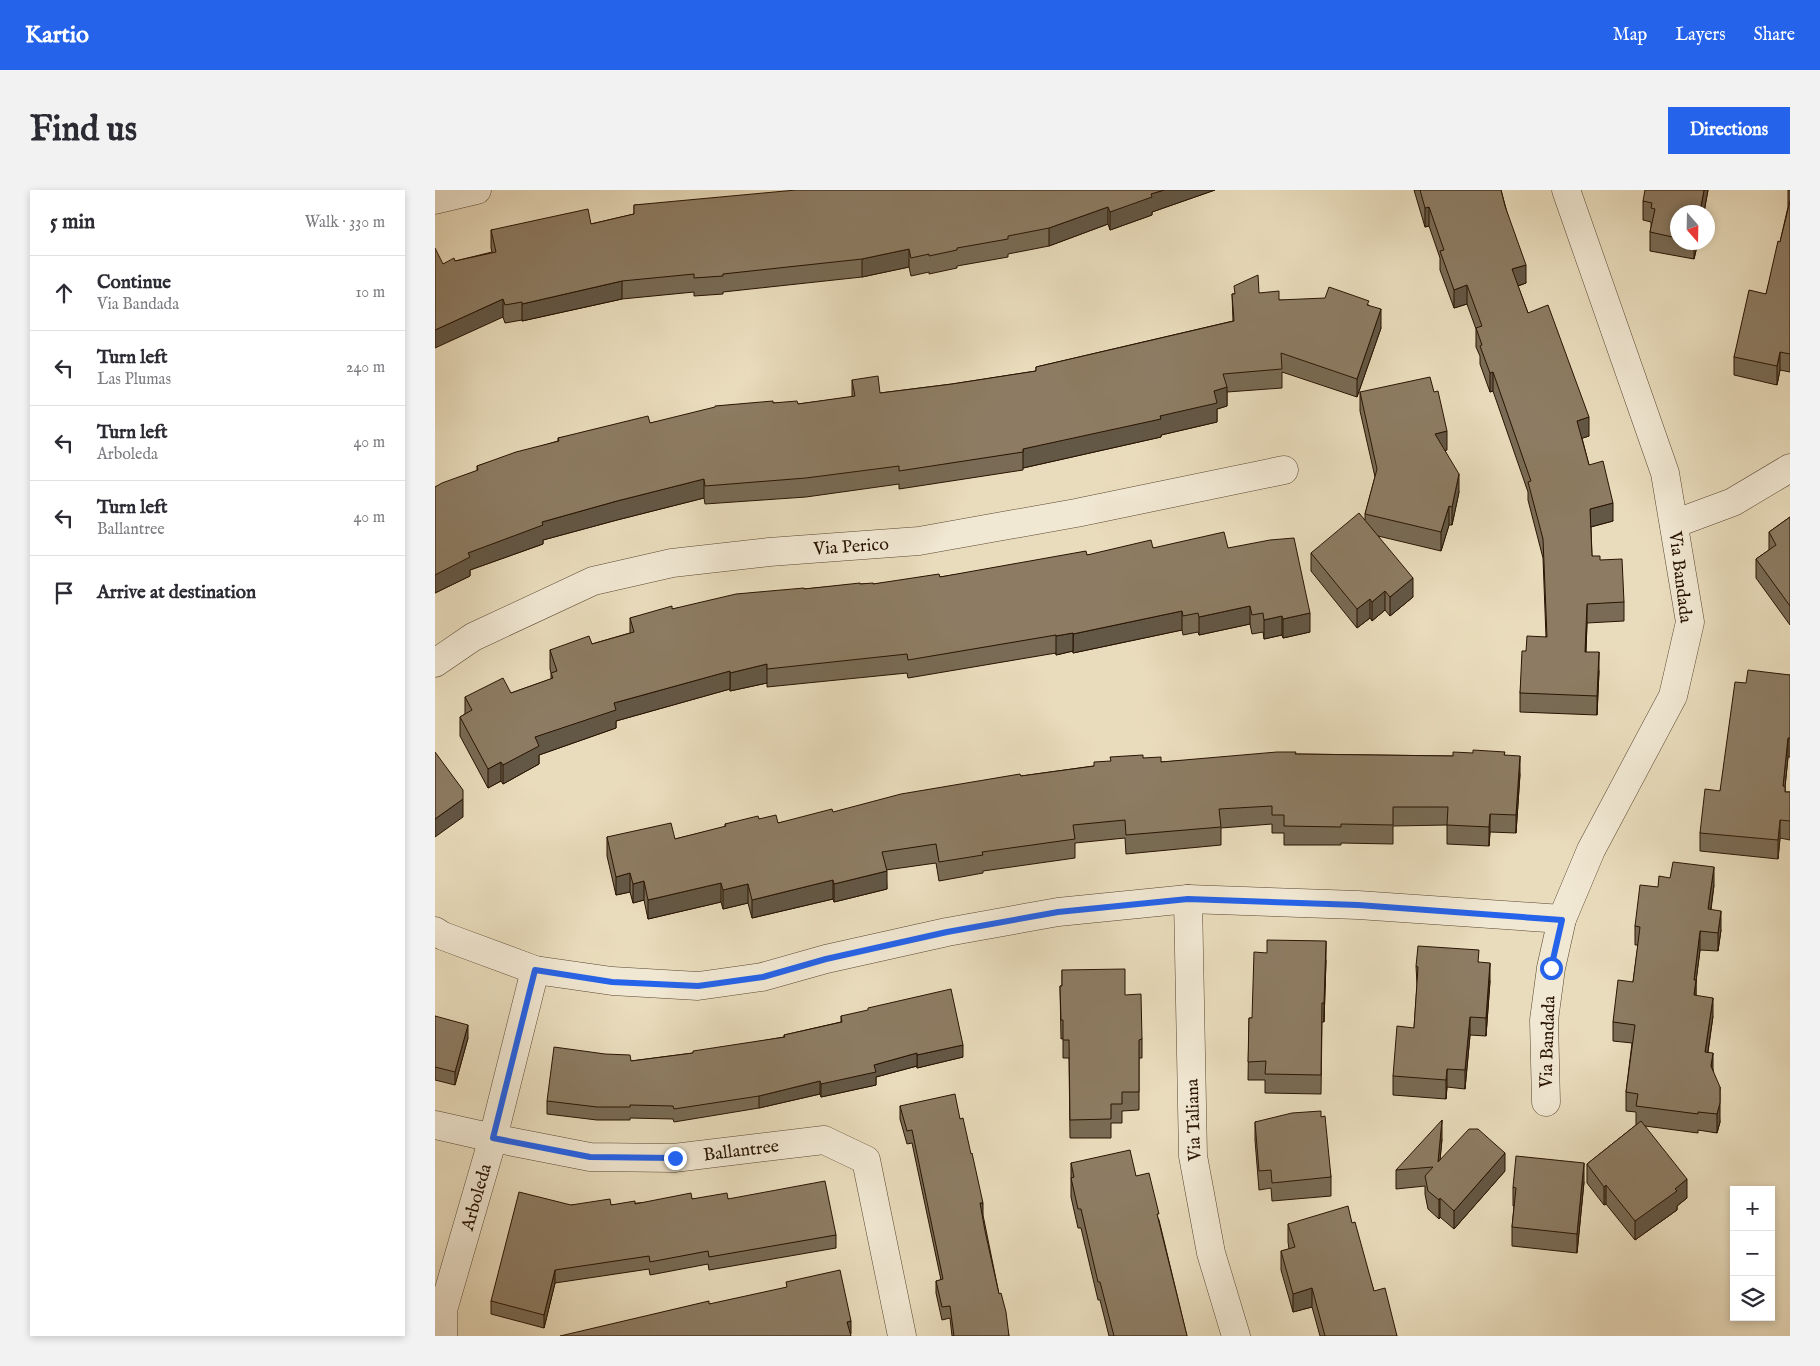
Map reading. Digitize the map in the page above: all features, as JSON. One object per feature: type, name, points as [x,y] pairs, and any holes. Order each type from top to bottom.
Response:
[{"type":"street","points":[[435,200],[477,190]]},
{"type":"street","name":"Via Bandada","points":[[1546,1102],[1544,1020],[1551,968],[1562,920],[1591,850],[1673,696],[1690,622],[1665,473],[1566,190]]},
{"type":"street","points":[[1674,524],[1733,502],[1790,468]]},
{"type":"street","name":"Via Perico","points":[[435,663],[473,637],[593,581],[672,563],[769,552],[919,541],[1077,513],[1284,470]]},
{"type":"street","points":[[435,931],[443,936],[535,970],[612,982],[698,986],[763,977],[835,957],[947,932],[1049,913],[1188,899],[1358,905],[1562,920]]},
{"type":"street","name":"Via Taliana","points":[[1188,899],[1193,1156],[1211,1253],[1236,1336]]},
{"type":"street","name":"Arboleda","points":[[443,1336],[443,1310],[493,1138],[535,970]]},
{"type":"street","name":"Ballantree","points":[[435,1125],[590,1157],[675,1158],[824,1140],[866,1160],[901,1336]]},
{"type":"building","points":[[796,190],[1164,190],[1151,194],[1152,197],[1110,212],[1108,207],[1049,228],[1008,236],[1008,239],[957,248],[957,250],[929,256],[929,254],[911,258],[909,249],[862,259],[723,274],[723,276],[694,278],[694,274],[622,281],[522,304],[522,302],[505,305],[503,299],[435,330],[435,248],[443,264],[454,258],[455,261],[496,252],[491,230],[588,209],[591,224],[634,214],[634,205]]},
{"type":"building","points":[[1420,190],[1501,190],[1526,265],[1512,269],[1528,313],[1548,305],[1589,417],[1577,421],[1589,465],[1603,461],[1613,503],[1590,509],[1592,556],[1600,556],[1600,560],[1622,559],[1624,602],[1587,604],[1585,652],[1599,652],[1597,696],[1520,693],[1522,651],[1526,651],[1527,636],[1547,637],[1543,539],[1528,482],[1531,481],[1493,372],[1490,373],[1480,346],[1482,345],[1476,328],[1482,326],[1467,285],[1454,290],[1440,251],[1444,250],[1429,207],[1425,208]]},
{"type":"building","points":[[1645,190],[1704,190],[1701,205],[1670,205],[1670,236],[1650,232],[1655,209],[1651,208],[1652,203],[1643,201]]},
{"type":"building","points":[[1790,201],[1790,354],[1780,352],[1777,366],[1734,357],[1749,290],[1766,294],[1778,241],[1780,242]]},
{"type":"building","points":[[1258,275],[1259,293],[1279,291],[1279,300],[1325,298],[1329,287],[1369,301],[1367,305],[1381,309],[1357,379],[1281,353],[1282,369],[1223,374],[1227,387],[1214,391],[1217,403],[1160,416],[1161,419],[1023,449],[1023,452],[899,471],[899,466],[806,478],[705,486],[704,479],[542,522],[543,525],[468,553],[470,557],[435,575],[435,487],[478,470],[477,466],[516,452],[559,441],[558,438],[648,416],[650,423],[715,406],[773,401],[773,403],[797,401],[798,404],[855,396],[852,380],[878,376],[880,393],[1036,371],[1036,367],[1234,321],[1232,294],[1235,294],[1234,286]]},
{"type":"building","points":[[1430,377],[1434,392],[1438,391],[1447,431],[1435,434],[1459,474],[1452,507],[1449,506],[1441,532],[1365,514],[1377,469],[1360,392]]},
{"type":"building","points":[[1359,513],[1413,578],[1390,597],[1385,591],[1372,602],[1370,599],[1357,609],[1311,553]]},
{"type":"building","points":[[1790,517],[1790,606],[1756,559],[1776,545],[1769,532]]},
{"type":"building","points":[[1224,532],[1228,548],[1270,540],[1294,538],[1310,613],[1283,619],[1282,616],[1264,620],[1263,613],[1252,615],[1250,606],[1199,617],[1198,613],[1183,616],[1182,611],[1073,634],[1056,635],[908,660],[907,654],[767,669],[767,664],[730,673],[730,671],[614,703],[616,710],[535,737],[539,746],[503,765],[501,762],[488,769],[460,717],[472,710],[465,697],[503,678],[511,693],[553,678],[551,673],[557,671],[550,650],[589,636],[592,644],[634,632],[630,618],[672,606],[672,609],[736,594],[860,583],[873,584],[939,574],[940,577],[1086,551],[1087,555],[1151,540],[1153,548]]},
{"type":"building","points":[[1748,670],[1790,675],[1790,738],[1788,738],[1783,786],[1785,787],[1785,792],[1790,792],[1790,821],[1780,820],[1778,840],[1700,833],[1705,789],[1720,791],[1735,682],[1746,683]]},
{"type":"building","points":[[1473,750],[1505,752],[1504,755],[1520,756],[1516,815],[1490,814],[1489,827],[1447,825],[1448,807],[1393,807],[1393,825],[1341,824],[1341,827],[1284,826],[1284,815],[1272,815],[1272,806],[1219,809],[1221,827],[1126,835],[1125,820],[1073,825],[1075,839],[982,852],[983,855],[939,862],[936,844],[882,852],[887,871],[834,884],[833,880],[752,900],[748,884],[723,890],[721,883],[648,900],[644,881],[633,884],[630,873],[616,877],[607,837],[671,823],[675,839],[758,816],[759,819],[776,815],[778,823],[832,809],[833,812],[901,794],[1020,774],[1021,776],[1094,766],[1094,762],[1111,761],[1110,757],[1143,755],[1143,758],[1161,757],[1161,762],[1277,752],[1296,752],[1295,754],[1453,756],[1453,752],[1473,753]]},
{"type":"building","points":[[435,752],[463,790],[463,799],[435,819]]},
{"type":"building","points":[[1673,862],[1714,867],[1708,909],[1721,911],[1718,933],[1700,931],[1694,995],[1713,998],[1705,1052],[1713,1053],[1711,1066],[1720,1087],[1720,1103],[1717,1114],[1698,1112],[1698,1114],[1636,1106],[1638,1094],[1626,1092],[1635,1025],[1613,1022],[1618,980],[1633,982],[1640,927],[1635,926],[1640,885],[1658,887],[1659,876],[1670,878]]},
{"type":"building","points":[[1267,940],[1326,941],[1324,1003],[1322,1003],[1321,1075],[1265,1074],[1266,1061],[1248,1062],[1249,1018],[1252,1018],[1254,952],[1267,953]]},
{"type":"building","points":[[1418,946],[1479,950],[1478,962],[1490,963],[1486,1018],[1470,1017],[1465,1070],[1447,1069],[1446,1080],[1393,1076],[1397,1026],[1414,1028]]},
{"type":"building","points":[[1125,969],[1125,995],[1141,994],[1142,1039],[1139,1040],[1139,1092],[1122,1092],[1122,1104],[1111,1104],[1111,1119],[1070,1120],[1069,1040],[1063,1040],[1063,1020],[1061,1020],[1060,986],[1062,986],[1062,970]]},
{"type":"building","points":[[951,989],[963,1045],[917,1055],[917,1053],[874,1065],[876,1072],[821,1084],[820,1081],[759,1096],[674,1109],[673,1106],[630,1105],[630,1107],[597,1107],[547,1101],[554,1047],[605,1054],[630,1055],[631,1061],[693,1053],[693,1051],[785,1037],[784,1035],[842,1022],[841,1016],[868,1010],[868,1008]]},
{"type":"building","points":[[435,1016],[468,1025],[455,1072],[435,1067]]},
{"type":"building","points":[[955,1094],[960,1119],[963,1118],[972,1153],[983,1203],[980,1203],[985,1231],[999,1294],[1001,1293],[1006,1312],[1009,1336],[954,1336],[950,1306],[942,1307],[936,1281],[943,1279],[912,1130],[907,1131],[900,1106]]},
{"type":"building","points":[[1321,1111],[1321,1117],[1325,1116],[1331,1177],[1272,1183],[1271,1170],[1259,1171],[1255,1122],[1292,1113]]},
{"type":"building","points":[[1442,1120],[1438,1162],[1469,1129],[1478,1129],[1505,1153],[1454,1211],[1440,1198],[1439,1200],[1428,1191],[1425,1176],[1433,1167],[1396,1170]]},
{"type":"building","points":[[1641,1121],[1687,1179],[1675,1189],[1677,1191],[1635,1221],[1606,1185],[1604,1187],[1587,1164]]},
{"type":"building","points":[[1130,1150],[1136,1176],[1149,1173],[1159,1214],[1157,1214],[1187,1336],[1114,1336],[1100,1282],[1098,1282],[1081,1209],[1078,1209],[1071,1178],[1074,1177],[1071,1163]]},
{"type":"building","points":[[1516,1156],[1584,1163],[1577,1234],[1512,1227],[1516,1188],[1513,1187]]},
{"type":"building","points":[[825,1181],[836,1235],[709,1257],[708,1251],[650,1262],[649,1256],[555,1270],[544,1315],[491,1301],[519,1192],[571,1205],[610,1199],[611,1205],[635,1201],[635,1204],[691,1193],[692,1199],[727,1193],[728,1199]]},
{"type":"building","points":[[1348,1206],[1352,1223],[1355,1222],[1374,1291],[1385,1288],[1397,1336],[1325,1336],[1312,1288],[1293,1294],[1281,1251],[1295,1247],[1288,1224]]},
{"type":"building","points":[[840,1270],[851,1321],[847,1322],[851,1336],[560,1336],[709,1301],[709,1304],[787,1287],[786,1282]]},
{"type":"route","points":[[675,1158],[590,1157],[493,1138],[535,970],[612,982],[698,986],[763,977],[826,959],[947,932],[1058,912],[1188,899],[1358,905],[1562,920],[1551,968]]}]
